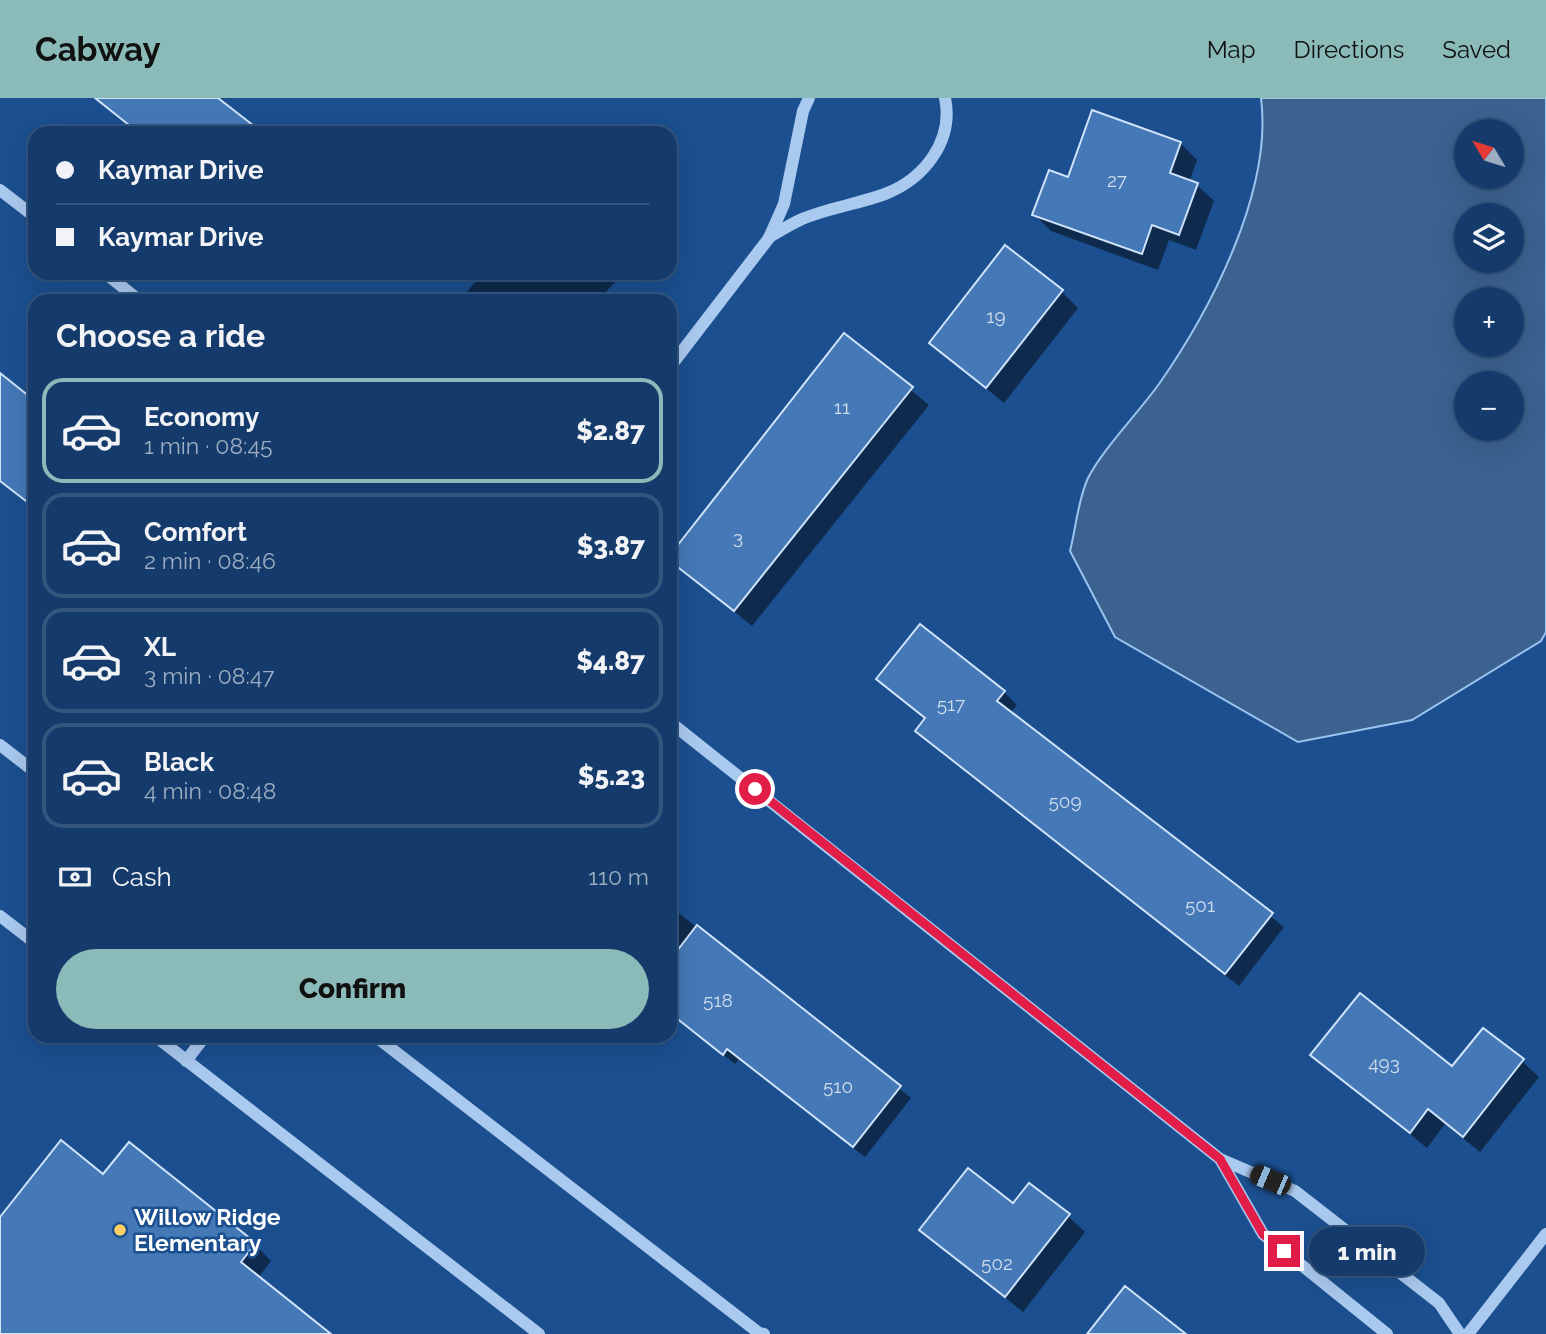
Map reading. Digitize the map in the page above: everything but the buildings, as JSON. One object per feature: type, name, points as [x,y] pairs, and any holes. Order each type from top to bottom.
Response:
[{"type":"street","points":[[677,357],[769,238],[784,204],[803,111],[809,98]]},
{"type":"street","points":[[769,238],[802,219],[886,194],[907,182],[926,165],[940,146],[947,124],[945,98]]},
{"type":"street","points":[[0,190],[28,212]]},
{"type":"street","points":[[114,280],[131,294]]},
{"type":"street","points":[[677,728],[1220,1159],[1295,1191],[1439,1303],[1460,1334]]},
{"type":"street","points":[[0,745],[28,767]]},
{"type":"street","points":[[0,916],[28,938]]},
{"type":"street","points":[[164,1043],[538,1334]]},
{"type":"street","points":[[186,1060],[199,1043]]},
{"type":"street","points":[[384,1043],[748,1325],[764,1334]]},
{"type":"street","points":[[1220,1159],[1263,1234],[1387,1334]]},
{"type":"street","points":[[1468,1334],[1546,1234]]},
{"type":"water","points":[[1261,98],[1546,98],[1546,632],[1541,641],[1412,720],[1298,742],[1115,637],[1070,551],[1079,504],[1088,478],[1102,455],[1159,384],[1198,322],[1234,248],[1257,172],[1262,134]]},
{"type":"place","name":"Willow Ridge Elementary","points":[[120,1230]]},
{"type":"route","points":[[755,789],[1220,1159],[1263,1234],[1284,1251]]}]
